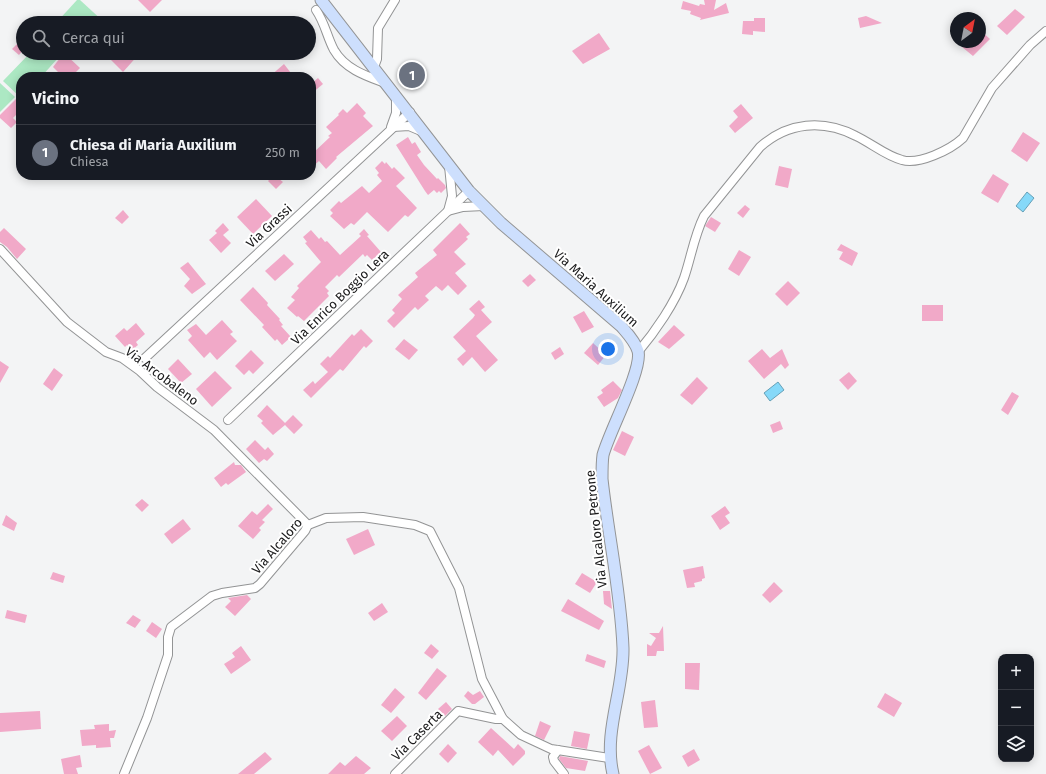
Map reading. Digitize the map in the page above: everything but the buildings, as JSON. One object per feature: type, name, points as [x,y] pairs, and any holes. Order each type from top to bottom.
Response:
[{"type":"street","points":[[374,67],[377,59],[378,28],[395,0]]},
{"type":"street","points":[[320,4],[323,20],[334,51],[347,66],[391,89],[397,103],[396,113],[391,129],[408,126],[426,134]]},
{"type":"street","name":"Via Maria Auxilium","points":[[320,4],[410,112],[469,191],[531,249],[621,326],[632,340],[638,352]]},
{"type":"street","name":"Via Alcaloro Petrone","points":[[609,758],[623,648],[602,479],[603,455],[637,366],[638,352],[647,341],[677,294],[684,278],[698,228],[704,216],[760,147],[769,139],[795,127],[816,125],[846,131],[902,160],[912,162],[923,160],[957,144],[963,138],[998,80],[1046,31]]},
{"type":"street","name":"Via Grassi","points":[[145,358],[410,112]]},
{"type":"street","points":[[449,165],[452,196],[448,211],[463,207],[484,206]]},
{"type":"street","name":"Via Enrico Boggio Lera","points":[[228,420],[469,191]]},
{"type":"street","name":"Via Arcobaleno","points":[[0,249],[67,322],[102,349],[122,358],[140,371],[157,387],[214,430],[308,525]]},
{"type":"street","name":"Via Alcaloro","points":[[124,774],[147,718],[168,655],[168,637],[171,628],[212,596],[222,592],[255,588],[305,531],[308,525],[326,518],[346,516],[363,517],[425,528],[430,531],[459,588],[482,679],[503,719]]},
{"type":"street","name":"Via Caserta","points":[[395,774],[458,711],[496,719],[503,719]]},
{"type":"street","points":[[503,719],[521,735],[532,741],[558,750],[609,758],[613,774]]},
{"type":"street","points":[[558,750],[553,757],[554,761],[564,774]]},
{"type":"green space","points":[[77,0],[80,0],[97,16],[62,16]]},
{"type":"green space","points":[[23,60],[56,60],[45,72],[16,72],[16,93],[3,81]]},
{"type":"green space","points":[[0,83],[15,97],[0,112]]},
{"type":"water","points":[[1027,192],[1034,198],[1023,212],[1016,206]]},
{"type":"water","points":[[778,382],[784,390],[770,401],[764,393]]},
{"type":"place","name":"Chiesa di Maria Auxilium","points":[[412,75]]}]
